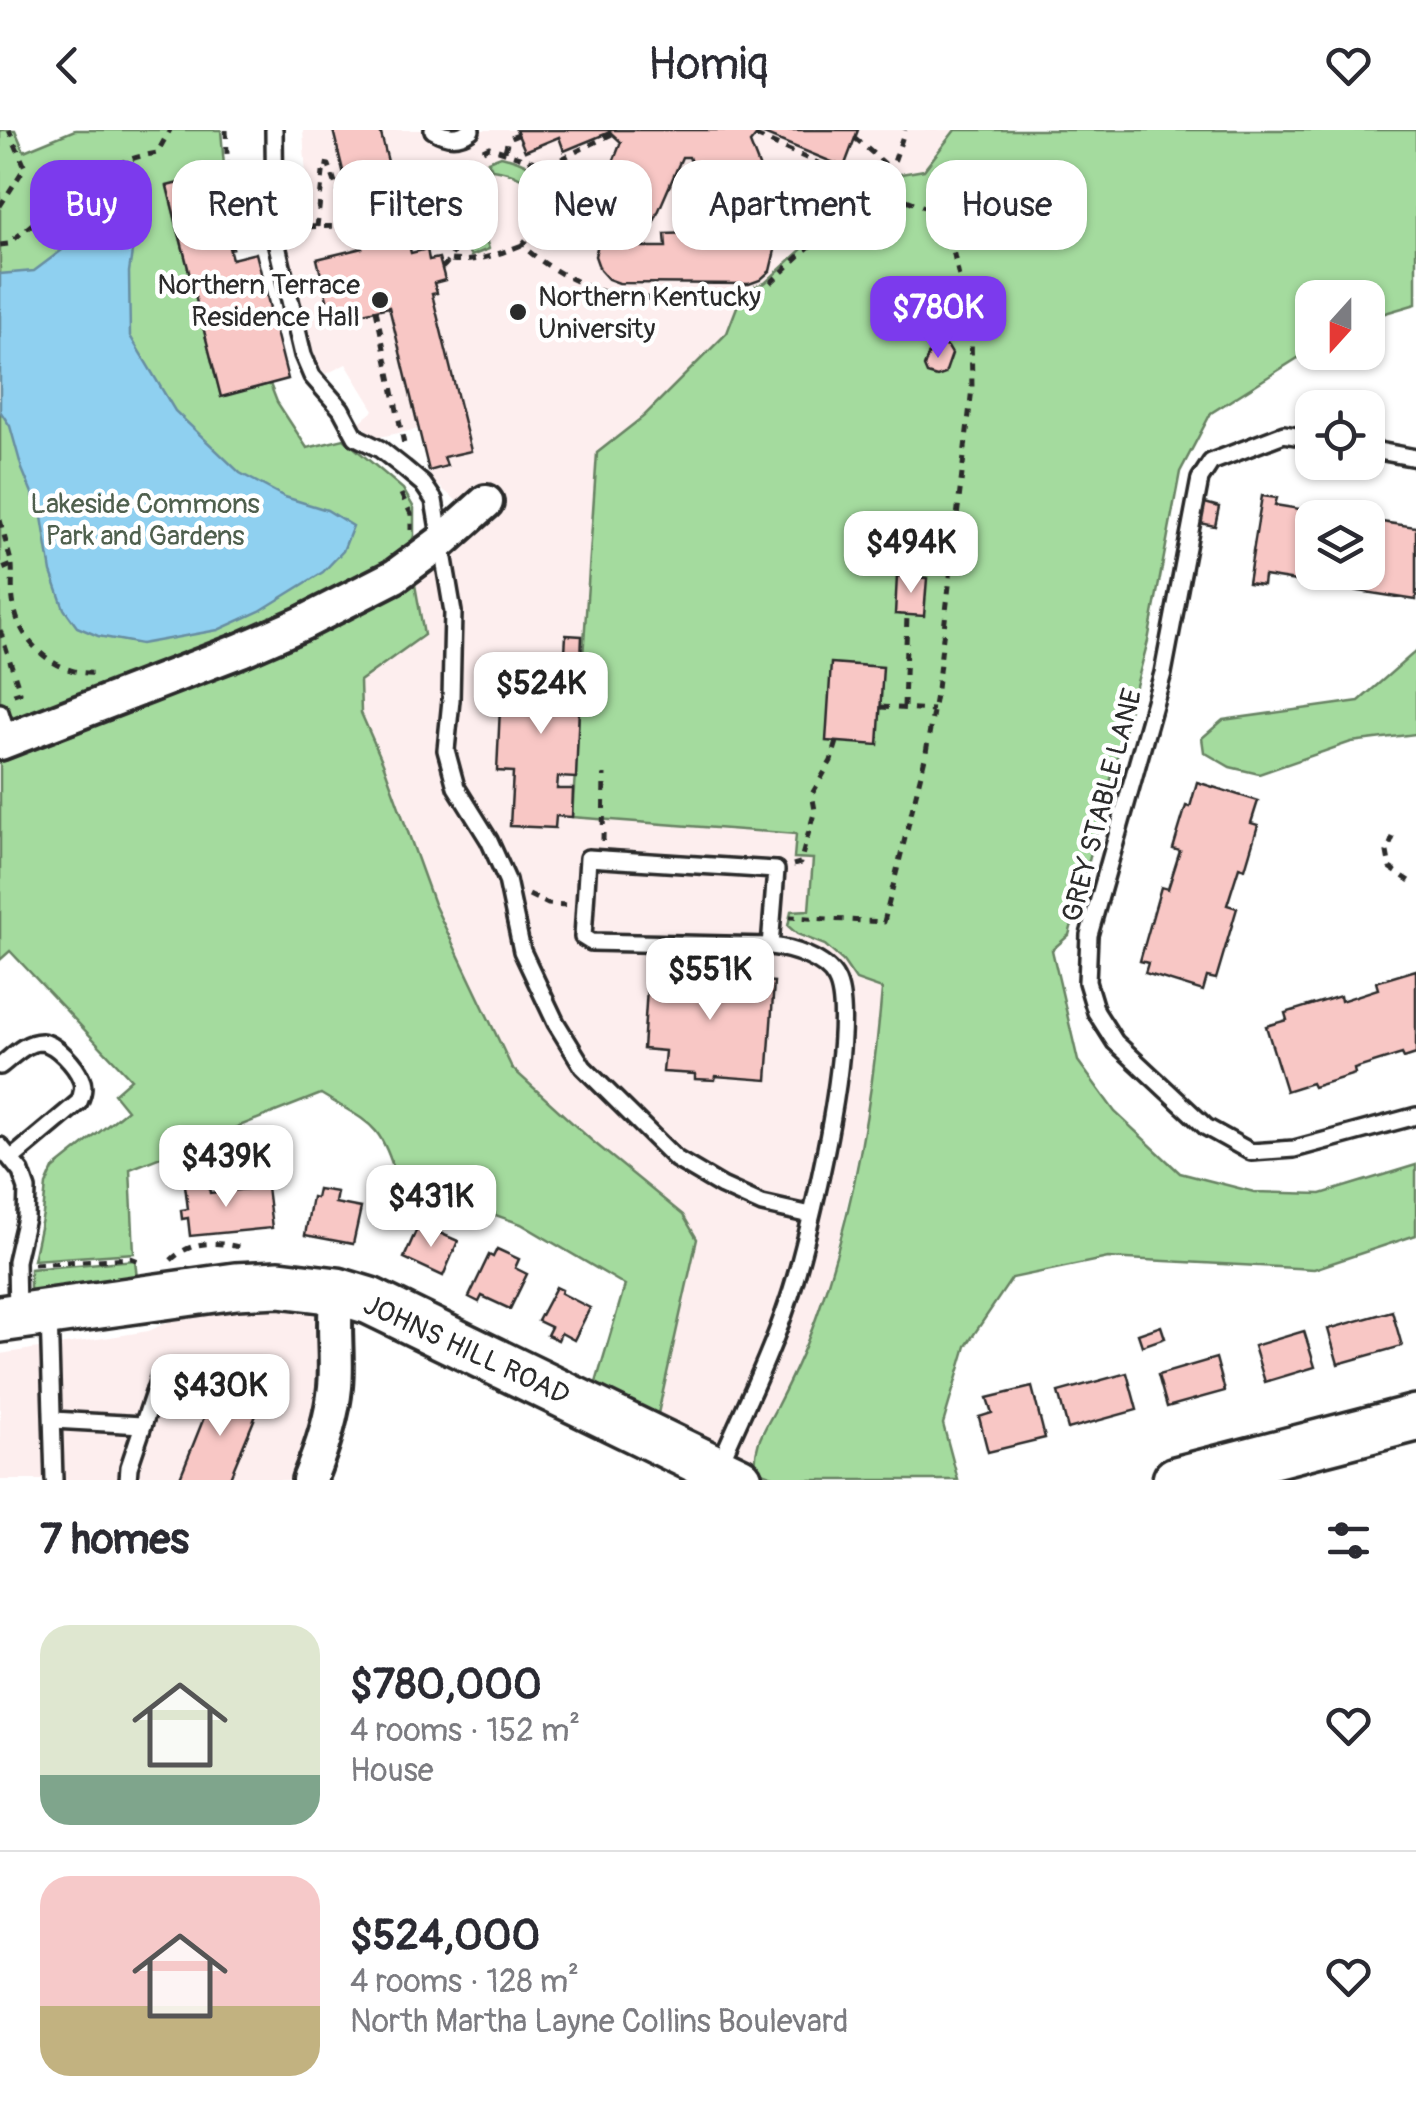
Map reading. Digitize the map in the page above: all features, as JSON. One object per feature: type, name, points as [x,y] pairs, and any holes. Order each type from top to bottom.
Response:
[{"type":"street","points":[[3,732],[303,623],[395,576],[426,539],[486,502]]},
{"type":"street","name":"JOHNS HILL ROAD","points":[[22,1316],[188,1296],[236,1286],[279,1284],[338,1291],[370,1301],[723,1476]]},
{"type":"street","points":[[309,1480],[335,1388],[334,1309],[338,1291]]},
{"type":"street","points":[[1176,1480],[1416,1418]]},
{"type":"lane","points":[[274,130],[274,160]]},
{"type":"lane","points":[[433,130],[444,136],[463,136],[471,130]]},
{"type":"lane","points":[[279,250],[303,355],[312,376],[342,410],[356,437],[404,468],[434,500],[426,539],[453,612],[446,750],[456,787],[489,840],[508,886],[522,951],[556,1024],[582,1068],[676,1159],[762,1204],[811,1216]]},
{"type":"lane","name":"GREY STABLE LANE","points":[[1295,436],[1284,434],[1212,462],[1200,479],[1163,673],[1089,935],[1087,982],[1096,1012],[1115,1042],[1206,1126],[1251,1152],[1294,1149],[1416,1116]]},
{"type":"lane","points":[[1385,452],[1416,458]]},
{"type":"lane","points":[[723,1476],[788,1302],[811,1216],[840,1073],[844,1003],[836,977],[786,948],[591,942],[584,937],[588,858],[776,870],[770,946]]},
{"type":"lane","points":[[0,1066],[26,1045],[41,1042],[55,1047],[81,1078],[83,1091],[79,1102],[5,1152],[21,1172],[28,1201],[16,1260],[22,1316],[52,1420],[54,1480]]},
{"type":"lane","points":[[128,1480],[160,1375],[229,1368]]},
{"type":"lane","points":[[52,1420],[142,1425]]},
{"type":"path","points":[[0,206],[25,168],[10,130]]},
{"type":"path","points":[[0,245],[8,244],[110,165],[133,156],[158,153],[170,130]]},
{"type":"path","points":[[226,130],[230,244],[234,258]]},
{"type":"path","points":[[505,151],[509,130]]},
{"type":"path","points":[[894,160],[905,130]]},
{"type":"path","points":[[559,160],[612,134]]},
{"type":"path","points":[[508,139],[518,135]]},
{"type":"path","points":[[756,136],[810,160]]},
{"type":"path","points":[[855,138],[880,160]]},
{"type":"path","points":[[442,268],[451,260],[458,216],[456,186],[466,157],[489,147],[530,160]]},
{"type":"path","points":[[317,227],[324,164],[329,166],[333,179]]},
{"type":"path","points":[[772,918],[809,916],[884,922],[925,758],[972,388],[970,330],[945,215],[906,200]]},
{"type":"path","points":[[313,227],[333,226]]},
{"type":"path","points":[[451,260],[488,258],[518,247]]},
{"type":"path","points":[[527,250],[540,262],[616,295],[698,299],[753,293],[764,288],[805,250]]},
{"type":"path","points":[[376,310],[404,442],[404,468]]},
{"type":"path","points":[[400,491],[426,539]]},
{"type":"path","points":[[0,520],[12,565],[14,609],[32,645],[55,665],[88,674],[106,672]]},
{"type":"path","points":[[0,570],[12,565]]},
{"type":"path","points":[[904,708],[907,615]]},
{"type":"path","points":[[0,630],[20,692],[0,698]]},
{"type":"path","points":[[881,707],[933,710]]},
{"type":"path","points":[[776,870],[800,863],[815,810],[812,794],[832,761],[837,742]]},
{"type":"path","points":[[602,859],[604,774]]},
{"type":"path","points":[[1393,837],[1388,852],[1390,868],[1416,886]]},
{"type":"path","points":[[508,886],[548,904],[585,907]]},
{"type":"path","points":[[16,1260],[34,1264],[132,1258],[153,1265],[170,1260],[186,1246],[218,1242],[244,1248]]},
{"type":"shaded area","points":[[303,130],[955,130],[932,160],[926,160],[924,170],[906,173],[906,160],[672,160],[672,250],[801,250],[765,283],[743,291],[727,333],[644,416],[597,453],[572,817],[797,834],[813,858],[809,910],[791,911],[797,934],[825,945],[856,980],[882,989],[874,1086],[840,1235],[820,1309],[776,1409],[761,1431],[756,1470],[655,1427],[697,1239],[512,1068],[434,903],[361,714],[360,681],[424,635],[414,579],[483,522],[431,480],[419,429],[374,438],[360,422],[374,410],[346,364],[326,374],[311,359],[286,250],[313,250],[313,160],[305,160]]},
{"type":"shaded area","points":[[263,1304],[321,1309],[327,1320],[318,1425],[293,1480],[0,1480],[0,1354],[149,1331],[185,1314]]},
{"type":"green space","name":"Lakeside Commons Park and Gardens","points":[[0,130],[15,130],[24,151],[75,130],[221,130],[224,160],[172,160],[172,186],[167,187],[172,206],[172,250],[183,250],[221,396],[270,384],[307,448],[344,439],[403,489],[414,508],[414,536],[403,560],[328,599],[0,731]]},
{"type":"green space","points":[[955,130],[1416,130],[1416,304],[1385,313],[1385,280],[1295,280],[1295,360],[1211,413],[1180,472],[1148,641],[1069,935],[1052,950],[1078,1061],[1115,1112],[1180,1173],[1254,1192],[1321,1194],[1416,1165],[1416,1235],[1314,1269],[1108,1258],[1012,1278],[966,1346],[943,1424],[958,1480],[784,1480],[756,1470],[756,1452],[811,1332],[843,1229],[868,1110],[882,989],[856,980],[825,945],[797,934],[788,926],[791,911],[809,910],[813,859],[794,858],[796,834],[572,817],[597,453],[644,416],[727,333],[743,291],[765,283],[801,250],[906,250],[906,173],[926,167],[926,250],[1087,250],[1087,160],[932,160]]},
{"type":"green space","points":[[501,156],[518,161],[518,177],[498,170],[498,160],[491,160]]},
{"type":"green space","points":[[414,579],[424,635],[360,681],[361,713],[434,904],[512,1068],[591,1140],[683,1215],[697,1239],[655,1427],[593,1393],[625,1285],[521,1224],[397,1180],[379,1135],[321,1094],[130,1169],[134,1253],[33,1260],[46,1185],[53,1169],[127,1110],[114,1094],[131,1079],[10,951],[0,960],[0,757],[209,682]]},
{"type":"green space","points":[[1416,651],[1416,734],[1351,742],[1259,774],[1230,767],[1204,752],[1202,738],[1223,720],[1359,701]]},
{"type":"green space","points":[[135,1260],[138,1288],[30,1292],[30,1269]]},
{"type":"water","points":[[62,250],[132,250],[130,336],[175,411],[240,473],[285,497],[327,510],[353,526],[343,551],[323,572],[260,611],[218,630],[141,644],[98,636],[77,627],[64,609],[51,572],[42,517],[10,426],[0,411],[0,274],[34,271]]},
{"type":"building","name":"Northern Terrace Residence Hall","points":[[333,130],[380,130],[388,160],[340,160]]},
{"type":"building","points":[[516,130],[858,130],[847,160],[827,160],[759,132],[750,143],[757,160],[672,160],[672,180],[652,226],[652,160],[614,160],[621,142],[610,132],[564,151],[559,137],[525,151]]},
{"type":"building","points":[[665,234],[672,234],[672,250],[775,250],[770,271],[749,284],[619,283],[600,270],[596,250],[666,247]]},
{"type":"building","points":[[183,250],[230,250],[232,259],[256,253],[288,379],[221,397]]},
{"type":"building","name":"Northern Terrace Residence Hall","points":[[354,250],[427,250],[429,260],[439,258],[445,280],[434,283],[437,293],[432,294],[471,451],[444,457],[447,466],[429,471],[389,307],[332,320],[317,259]]},
{"type":"building","points":[[931,347],[948,347],[952,354],[945,374],[937,377],[927,374],[924,367]]},
{"type":"building","points":[[1262,496],[1277,498],[1275,505],[1295,508],[1295,581],[1264,576],[1263,585],[1248,583]]},
{"type":"building","points":[[1205,503],[1219,507],[1215,526],[1200,523]]},
{"type":"building","points":[[1385,522],[1416,527],[1416,600],[1353,590],[1385,590]]},
{"type":"building","points":[[897,576],[927,578],[924,616],[895,614]]},
{"type":"building","points":[[566,635],[582,636],[576,778],[558,777],[557,789],[573,789],[572,817],[556,816],[555,828],[510,826],[513,772],[497,771],[502,666],[564,670]]},
{"type":"building","points":[[831,663],[883,667],[878,745],[826,741]]},
{"type":"building","points":[[1197,782],[1258,801],[1251,823],[1258,825],[1245,869],[1239,867],[1227,905],[1237,908],[1216,979],[1207,977],[1203,991],[1145,973],[1148,963],[1140,961],[1161,887],[1168,889],[1180,851],[1173,849]]},
{"type":"building","points":[[706,963],[737,965],[736,979],[774,982],[767,1080],[716,1076],[715,1080],[695,1079],[695,1074],[663,1072],[665,1051],[643,1049],[648,973],[705,977]]},
{"type":"building","points":[[1416,970],[1416,1054],[1404,1058],[1402,1054],[1354,1069],[1355,1074],[1286,1091],[1266,1026],[1287,1020],[1285,1013],[1378,989],[1376,982]]},
{"type":"building","points":[[208,1182],[210,1193],[267,1187],[272,1228],[190,1236],[188,1218],[182,1219],[181,1210],[188,1209],[185,1185]]},
{"type":"building","points":[[318,1189],[337,1192],[335,1203],[361,1208],[353,1244],[305,1235],[312,1197],[316,1198]]},
{"type":"building","points":[[419,1224],[458,1241],[443,1276],[404,1258]]},
{"type":"building","points":[[497,1249],[519,1259],[515,1268],[527,1274],[510,1309],[482,1296],[479,1302],[469,1297],[489,1255],[493,1257]]},
{"type":"building","points":[[556,1287],[590,1308],[574,1340],[561,1333],[558,1340],[547,1335],[551,1327],[538,1321]]},
{"type":"building","points":[[1392,1311],[1402,1346],[1338,1364],[1328,1329]]},
{"type":"building","points":[[1161,1326],[1165,1338],[1142,1346],[1138,1334]]},
{"type":"building","points":[[1304,1331],[1315,1367],[1265,1382],[1254,1346]]},
{"type":"building","points":[[1216,1358],[1225,1391],[1167,1407],[1158,1375]]},
{"type":"building","points":[[1127,1373],[1137,1410],[1068,1429],[1058,1392]]},
{"type":"building","points":[[1032,1387],[1045,1438],[988,1452],[979,1417],[992,1413],[987,1398]]},
{"type":"building","points":[[215,1390],[259,1408],[229,1480],[179,1480]]},
{"type":"place","name":"Northern Terrace Residence Hall","points":[[380,300]]},
{"type":"place","name":"Northern Kentucky University","points":[[518,312]]}]
